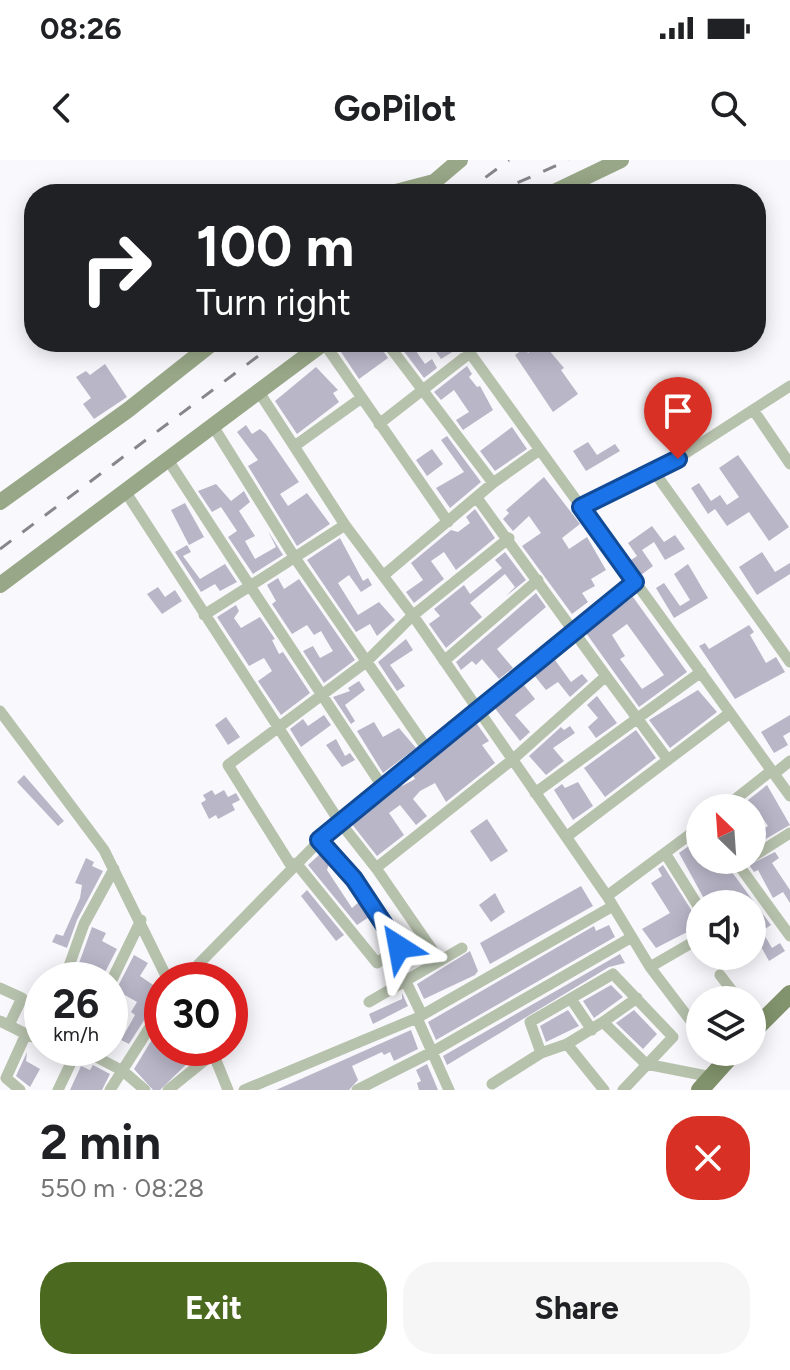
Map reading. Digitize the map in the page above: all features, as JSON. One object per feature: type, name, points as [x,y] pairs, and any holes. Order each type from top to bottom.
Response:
[{"type":"main road","points":[[766,1015],[790,994]]},
{"type":"street","points":[[426,184],[434,182],[460,160]]},
{"type":"street","points":[[571,184],[621,160]]},
{"type":"street","points":[[0,502],[128,410],[201,352]]},
{"type":"street","points":[[0,585],[312,352]]},
{"type":"street","points":[[330,352],[448,522]]},
{"type":"street","points":[[394,352],[493,483]]},
{"type":"street","points":[[379,424],[470,353],[790,796]]},
{"type":"street","points":[[581,507],[655,473],[790,386]]},
{"type":"street","points":[[259,392],[345,525],[414,617],[610,901],[650,967],[686,1015]]},
{"type":"street","points":[[296,445],[360,399]]},
{"type":"street","points":[[754,411],[790,464]]},
{"type":"street","points":[[213,426],[295,558],[427,749]]},
{"type":"street","points":[[384,575],[493,483],[538,451]]},
{"type":"street","points":[[168,460],[382,786]]},
{"type":"street","points":[[655,473],[790,662]]},
{"type":"street","points":[[125,491],[339,821],[376,868],[440,961]]},
{"type":"street","points":[[477,498],[576,629],[606,676],[668,760]]},
{"type":"street","points":[[204,615],[345,525]]},
{"type":"street","points":[[319,840],[354,879],[399,947],[377,963],[294,865],[228,765],[279,730],[366,662],[414,617],[509,538]]},
{"type":"street","points":[[444,661],[538,580]]},
{"type":"street","points":[[200,962],[339,821],[635,582]]},
{"type":"street","points":[[535,793],[701,672]]},
{"type":"street","points":[[376,868],[512,760],[606,676]]},
{"type":"street","points":[[0,711],[72,803],[114,869],[160,962]]},
{"type":"street","points":[[566,837],[730,713]]},
{"type":"street","points":[[771,771],[774,774],[790,761]]},
{"type":"street","points":[[742,794],[771,771]]},
{"type":"street","points":[[766,847],[790,833]]},
{"type":"street","points":[[244,1090],[420,1017],[610,901],[686,837]]},
{"type":"street","points":[[665,853],[688,890]]},
{"type":"street","points":[[70,962],[84,924],[114,869]]},
{"type":"street","points":[[752,874],[785,920],[790,936]]},
{"type":"street","points":[[121,962],[141,920]]},
{"type":"street","points":[[357,1090],[432,1052],[632,937]]},
{"type":"street","points":[[650,967],[686,946]]},
{"type":"street","points":[[369,1002],[462,948]]},
{"type":"street","points":[[392,953],[449,1090]]},
{"type":"street","points":[[541,1053],[530,1022],[613,974],[673,1037],[623,1090]]},
{"type":"street","points":[[720,975],[728,986]]},
{"type":"street","points":[[0,988],[22,998],[4,1023],[24,1033]]},
{"type":"street","points":[[492,1084],[541,1053],[567,1044],[592,1030],[637,998]]},
{"type":"street","points":[[571,999],[592,1030]]},
{"type":"street","points":[[603,1022],[646,1064],[717,1067]]},
{"type":"street","points":[[111,1089],[144,1037]]},
{"type":"street","points":[[20,1090],[6,1078],[24,1038]]},
{"type":"street","points":[[567,1044],[604,1090]]},
{"type":"street","points":[[58,1090],[70,1066]]},
{"type":"street","points":[[113,1066],[145,1090]]},
{"type":"street","points":[[168,1090],[194,1066]]},
{"type":"street","points":[[218,1066],[228,1090]]},
{"type":"building","points":[[341,352],[384,352],[388,358],[359,379]]},
{"type":"building","points":[[404,352],[417,352],[425,364],[432,359],[437,368],[424,378]]},
{"type":"building","points":[[436,352],[452,352],[441,359]]},
{"type":"building","points":[[551,352],[564,368],[561,370],[578,394],[553,412],[515,355]]},
{"type":"building","points":[[105,364],[127,397],[94,419],[83,404],[91,398],[76,377],[86,371],[90,375]]},
{"type":"building","points":[[467,366],[472,374],[469,377],[477,387],[480,386],[493,410],[463,430],[456,420],[469,412],[454,390],[441,400],[434,392]]},
{"type":"building","points":[[316,367],[338,390],[333,393],[339,402],[297,434],[275,401]]},
{"type":"building","points":[[246,425],[252,434],[260,429],[266,434],[299,482],[280,494],[288,506],[307,493],[330,524],[297,546],[248,466],[258,460],[237,432]]},
{"type":"building","points":[[512,427],[527,449],[495,471],[480,451]]},
{"type":"building","points":[[447,436],[481,482],[450,508],[436,488],[464,472],[441,440]]},
{"type":"building","points":[[588,442],[597,455],[615,444],[620,451],[586,471],[573,451]]},
{"type":"building","points":[[432,449],[443,464],[427,476],[416,460]]},
{"type":"building","points":[[738,455],[789,527],[769,541],[749,512],[727,526],[715,509],[708,514],[691,488],[699,483],[711,501],[720,495],[727,505],[739,497],[719,468]]},
{"type":"building","points":[[544,477],[580,524],[562,538],[569,549],[587,537],[606,570],[591,579],[595,586],[582,593],[588,602],[572,614],[522,546],[541,533],[529,516],[513,531],[503,519],[509,513],[506,510]]},
{"type":"building","points":[[216,484],[231,501],[244,491],[250,502],[239,511],[255,536],[245,541],[255,559],[276,547],[268,531],[283,555],[253,574],[228,537],[237,531],[221,507],[212,512],[198,491]]},
{"type":"building","points":[[185,503],[204,537],[189,545],[171,510]]},
{"type":"building","points":[[475,509],[495,538],[456,570],[444,552],[431,561],[444,579],[414,603],[406,592],[423,580],[411,563],[451,530],[458,532],[470,523],[466,517]]},
{"type":"building","points":[[652,526],[664,542],[675,535],[685,549],[665,560],[654,542],[642,550],[653,566],[641,575],[631,560],[637,556],[628,543]]},
{"type":"building","points":[[340,538],[363,581],[368,578],[372,585],[361,592],[349,575],[338,583],[358,615],[379,602],[395,620],[377,636],[370,624],[356,632],[307,560]]},
{"type":"building","points":[[187,545],[191,552],[183,556],[200,579],[225,564],[237,582],[220,591],[215,584],[201,592],[175,552]]},
{"type":"building","points":[[505,552],[526,580],[506,596],[515,587],[505,574],[470,603],[482,617],[446,648],[429,624],[440,616],[434,609],[464,585],[470,594],[502,568],[495,560]]},
{"type":"building","points":[[762,552],[775,572],[790,563],[790,574],[757,595],[739,567]]},
{"type":"building","points":[[688,564],[708,598],[674,618],[656,588],[664,583],[680,606],[690,600],[674,574]]},
{"type":"building","points":[[278,578],[284,589],[299,579],[355,660],[324,683],[303,651],[313,646],[320,658],[333,651],[321,631],[314,635],[307,625],[292,634],[272,604],[276,601],[267,585]]},
{"type":"building","points":[[158,587],[165,597],[175,590],[182,601],[162,614],[147,594]]},
{"type":"building","points":[[536,593],[546,607],[497,649],[513,668],[499,679],[482,659],[476,665],[472,661],[461,670],[456,662]]},
{"type":"building","points":[[633,597],[687,672],[639,707],[586,633]],"holes":[[[627,624],[664,675],[642,689],[620,659],[625,656],[612,635]]]},
{"type":"building","points":[[236,605],[239,611],[234,618],[241,628],[260,617],[275,639],[272,640],[279,654],[283,652],[310,693],[281,715],[258,681],[272,671],[264,658],[249,666],[217,617]]},
{"type":"building","points":[[749,625],[754,632],[750,635],[766,663],[776,657],[785,672],[735,699],[699,646],[705,643],[709,649]]},
{"type":"building","points":[[406,639],[413,650],[390,665],[405,686],[397,691],[378,662]]},
{"type":"building","points":[[555,660],[571,682],[582,674],[588,681],[570,697],[558,682],[546,690],[534,675]]},
{"type":"building","points":[[359,681],[365,690],[345,705],[355,721],[351,724],[333,697],[350,691],[348,688]]},
{"type":"building","points":[[524,685],[535,699],[515,715],[530,732],[520,741],[494,707]]},
{"type":"building","points":[[698,690],[717,712],[670,748],[649,720]]},
{"type":"building","points":[[597,696],[617,723],[596,738],[588,727],[598,718],[587,705]]},
{"type":"building","points":[[324,715],[331,725],[301,747],[290,729],[303,719],[308,726]]},
{"type":"building","points":[[790,715],[790,732],[783,736],[788,745],[774,753],[761,732]]},
{"type":"building","points":[[226,717],[240,737],[228,745],[215,725]]},
{"type":"building","points":[[374,722],[383,737],[399,728],[416,748],[383,773],[357,731]]},
{"type":"building","points":[[477,724],[489,741],[482,745],[495,763],[446,802],[435,783],[420,791],[413,799],[427,816],[416,825],[400,805],[389,813],[404,835],[377,856],[351,823],[400,783],[402,786],[415,779],[412,774]]},
{"type":"building","points":[[570,726],[575,733],[553,748],[564,761],[546,775],[529,756],[561,727],[564,730]]},
{"type":"building","points":[[636,730],[656,758],[605,797],[584,768]]},
{"type":"building","points":[[336,739],[345,756],[350,753],[355,760],[342,767],[326,745]]},
{"type":"building","points":[[24,775],[64,821],[58,826],[17,782]]},
{"type":"building","points":[[578,782],[593,806],[573,820],[554,790],[562,784],[565,788]]},
{"type":"building","points":[[767,785],[790,825],[766,839],[766,794],[756,794]]},
{"type":"building","points":[[212,790],[215,795],[224,790],[228,797],[236,793],[240,800],[232,804],[235,810],[218,819],[216,815],[209,819],[201,803],[206,800],[203,795]]},
{"type":"building","points":[[487,819],[508,851],[491,862],[470,831]]},
{"type":"building","points":[[686,848],[686,866],[679,853]]},
{"type":"building","points":[[775,852],[779,858],[772,863],[790,890],[790,903],[783,892],[773,898],[760,874],[766,874],[766,856]]},
{"type":"building","points":[[320,854],[329,864],[327,870],[352,908],[359,902],[369,917],[357,925],[308,865]]},
{"type":"building","points":[[86,858],[94,862],[92,866],[103,871],[77,920],[67,948],[52,942],[56,934],[63,936],[80,898],[82,885],[75,883]]},
{"type":"building","points":[[663,865],[686,902],[686,933],[656,948],[642,929],[670,913],[651,883],[662,876],[658,869]]},
{"type":"building","points":[[691,874],[733,874],[745,890],[699,890]]},
{"type":"building","points":[[581,886],[593,906],[490,964],[480,943]]},
{"type":"building","points":[[307,890],[344,935],[336,941],[301,896]]},
{"type":"building","points":[[495,893],[505,912],[491,922],[479,905]]},
{"type":"building","points":[[609,925],[615,937],[436,1040],[428,1022],[594,926],[596,931]]},
{"type":"building","points":[[92,927],[106,933],[102,941],[117,949],[110,962],[79,962]]},
{"type":"building","points":[[766,938],[772,948],[780,943],[785,951],[769,961]]},
{"type":"building","points":[[470,951],[478,971],[475,975],[424,999],[417,984]]},
{"type":"building","points":[[620,954],[625,963],[609,967],[447,1065],[443,1056]]},
{"type":"building","points":[[134,955],[146,962],[140,976],[144,979],[144,1020],[129,1044],[128,1028],[135,1015],[131,1012],[137,1002],[128,997],[128,967]]},
{"type":"building","points":[[611,985],[623,997],[594,1018],[583,1001]]},
{"type":"building","points":[[402,993],[408,1006],[373,1024],[369,1014],[402,999]]},
{"type":"building","points":[[568,1010],[579,1026],[546,1042],[540,1026]]},
{"type":"building","points":[[634,1010],[657,1034],[643,1049],[616,1023]]},
{"type":"building","points":[[411,1030],[418,1049],[394,1061],[390,1052],[384,1055],[382,1052],[352,1066],[358,1080],[349,1090],[276,1090]]},
{"type":"building","points":[[144,1053],[144,1066],[185,1066],[160,1090],[153,1090],[134,1069]]},
{"type":"building","points":[[24,1059],[24,1066],[40,1069],[30,1087],[16,1076]]},
{"type":"building","points":[[427,1064],[438,1090],[419,1090],[417,1083],[421,1081],[416,1070]]},
{"type":"building","points":[[81,1066],[90,1070],[95,1066],[110,1074],[102,1090],[70,1090]]},
{"type":"railway","points":[[477,184],[509,160]]},
{"type":"railway","points":[[515,184],[569,160]]},
{"type":"railway","points":[[0,549],[264,352]]},
{"type":"route","points":[[399,947],[354,879],[319,840],[635,582],[581,507],[678,459]]}]
